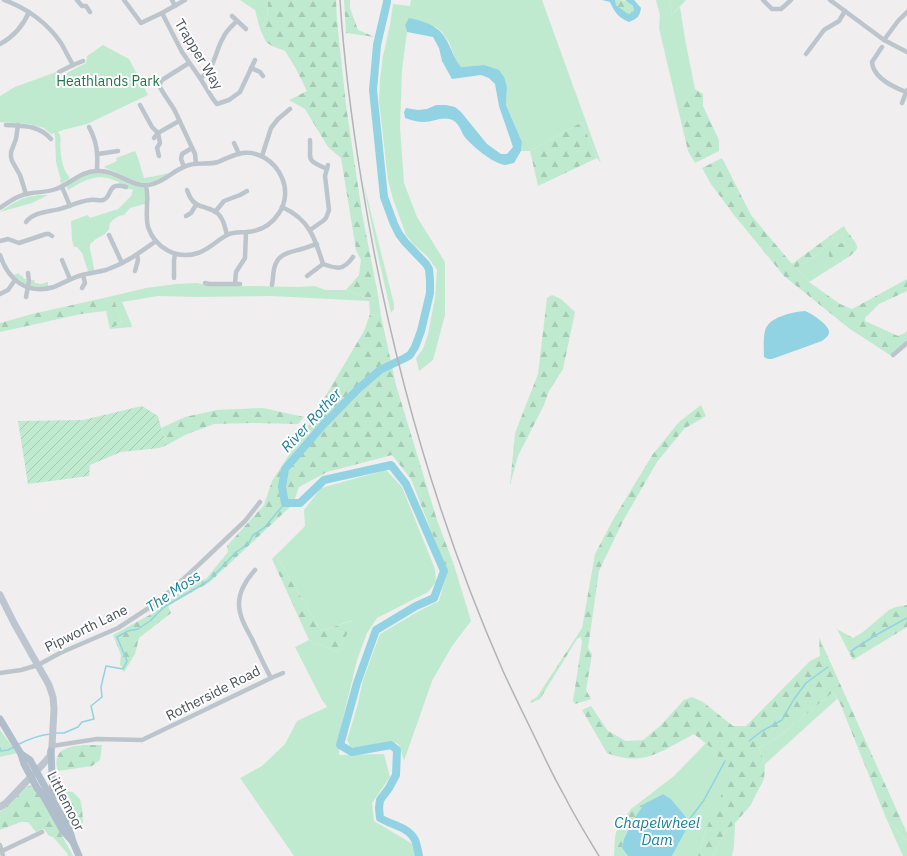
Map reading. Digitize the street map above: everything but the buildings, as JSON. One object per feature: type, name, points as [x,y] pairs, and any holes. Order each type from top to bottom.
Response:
[{"type":"main road","points":[[0,595],[49,685],[54,710],[51,748],[53,801]]},
{"type":"main road","points":[[0,719],[34,774]]},
{"type":"main road","points":[[0,807],[6,803],[48,758],[51,748]]},
{"type":"main road","name":"Littlemoor","points":[[34,774],[44,797],[73,842]]},
{"type":"main road","name":"Littlemoor","points":[[34,774],[53,801],[69,828],[79,856]]},
{"type":"street","points":[[4,0],[29,12],[53,33],[61,43],[73,65]]},
{"type":"street","points":[[77,0],[82,6],[86,6],[90,12]]},
{"type":"street","points":[[124,0],[141,23],[162,14],[185,0]]},
{"type":"street","points":[[172,0],[175,6]]},
{"type":"street","points":[[763,0],[772,9],[781,8],[790,0]]},
{"type":"street","points":[[830,0],[884,40],[907,52]]},
{"type":"street","points":[[806,54],[824,30],[839,21],[845,11]]},
{"type":"street","points":[[0,44],[6,41],[17,31],[29,12]]},
{"type":"street","points":[[884,40],[898,21],[907,12]]},
{"type":"street","name":"Trapper Way","points":[[162,14],[182,52],[217,104],[229,100],[240,92],[251,68]]},
{"type":"street","points":[[232,16],[246,29]]},
{"type":"street","points":[[200,78],[209,72],[223,38],[227,31],[237,21]]},
{"type":"street","points":[[882,47],[872,62],[873,70],[886,82],[896,88],[907,91],[902,103]]},
{"type":"street","points":[[59,72],[83,60]]},
{"type":"street","points":[[255,60],[251,68],[260,72],[262,76]]},
{"type":"street","points":[[189,63],[162,80],[159,85],[163,93],[172,104],[195,154],[196,164]]},
{"type":"street","points":[[140,105],[152,127],[158,133],[160,140],[157,148],[159,156]]},
{"type":"street","points":[[262,156],[271,128],[278,119],[290,109]]},
{"type":"street","points":[[154,138],[158,133],[179,120]]},
{"type":"street","points":[[6,125],[18,125],[34,128],[46,133],[52,139]]},
{"type":"street","points":[[18,125],[11,157],[20,175],[26,194]]},
{"type":"street","points":[[89,127],[94,138],[98,154],[97,170]]},
{"type":"street","points":[[310,140],[309,156],[311,160],[313,163],[327,167],[325,181],[329,210],[326,218],[310,230]]},
{"type":"street","points":[[234,143],[239,154]]},
{"type":"street","points":[[184,167],[181,159],[182,154],[192,148]]},
{"type":"street","points":[[98,154],[118,151]]},
{"type":"street","points":[[0,208],[17,197],[26,194],[50,191],[62,187],[82,174],[91,171],[97,170],[113,173],[134,184],[146,185],[161,181],[184,167],[196,164],[218,162],[239,154],[249,153],[262,156],[274,164],[282,176],[285,191],[282,207],[277,216],[269,224],[259,230],[238,232],[227,235],[200,252],[186,255],[175,254],[161,246],[153,237],[148,226],[146,185]]},
{"type":"street","points":[[26,222],[37,214],[61,209],[88,200],[105,199],[111,188],[114,186],[126,186]]},
{"type":"street","points":[[62,187],[70,206]]},
{"type":"street","points":[[187,190],[191,200],[196,205],[215,212],[222,219],[227,235]]},
{"type":"street","points":[[215,212],[224,201],[247,191]]},
{"type":"street","points":[[186,216],[191,213],[196,205]]},
{"type":"street","points":[[282,207],[300,218],[310,230],[323,264]]},
{"type":"street","points":[[205,283],[237,284],[236,272],[246,254],[246,232]]},
{"type":"street","points":[[0,242],[8,239],[19,243],[46,234],[52,236]]},
{"type":"street","points":[[109,235],[122,263]]},
{"type":"street","points":[[0,255],[5,268],[15,280],[28,287],[42,289],[122,263],[137,255],[156,241]]},
{"type":"street","points":[[272,285],[274,268],[282,256],[288,252],[316,244]]},
{"type":"street","points":[[174,278],[175,254]]},
{"type":"street","points":[[135,272],[138,260],[137,255]]},
{"type":"street","points":[[323,264],[340,268],[346,265],[353,257]]},
{"type":"street","points":[[62,260],[70,279]]},
{"type":"street","points":[[308,276],[323,264]]},
{"type":"street","points":[[26,297],[29,281],[28,273]]},
{"type":"street","points":[[82,288],[85,283],[83,275]]},
{"type":"street","points":[[0,294],[8,290],[15,280]]},
{"type":"street","points":[[893,355],[907,343]]},
{"type":"street","name":"Pipworth Lane","points":[[0,673],[21,670],[38,664],[118,628],[158,602],[245,521],[260,502]]},
{"type":"street","name":"Rotherside Road","points":[[51,748],[97,739],[142,740],[271,678],[242,618],[239,606],[243,587],[250,575],[255,570]]},
{"type":"street","points":[[271,678],[283,673]]},
{"type":"street","points":[[0,844],[3,853],[39,833],[40,840]]},
{"type":"green space","points":[[240,0],[268,0],[267,18],[260,29],[255,10]]},
{"type":"green space","points":[[268,0],[336,0],[346,105],[362,213],[378,295],[367,298],[346,290],[359,275],[361,260],[356,250],[341,158],[328,147],[305,109],[289,100],[307,91],[285,51],[266,42],[260,29],[267,18]]},
{"type":"green space","points":[[344,0],[350,0],[350,8],[358,30],[375,37],[346,33]]},
{"type":"green space","points":[[411,0],[542,0],[601,163],[597,158],[582,122],[530,151],[521,151],[522,142],[506,105],[507,87],[484,65],[461,67],[456,61],[449,42],[442,32],[436,27],[405,25],[407,32],[402,70],[400,127],[404,183],[417,217],[445,262],[445,315],[433,360],[419,371],[416,358],[423,349],[428,334],[435,298],[437,270],[427,256],[413,244],[406,235],[393,199],[388,180],[379,101],[383,56],[393,4],[410,6]]},
{"type":"green space","points":[[615,0],[627,2],[635,10],[628,15],[616,5]]},
{"type":"green space","points":[[656,0],[669,0],[672,15],[680,7],[695,89],[678,109],[659,28],[660,15]]},
{"type":"green space","points":[[669,0],[686,0],[672,15]]},
{"type":"green space","name":"Heathlands Park","points":[[103,45],[129,59],[148,95],[87,124],[58,132],[60,135],[63,166],[70,178],[61,184],[56,162],[54,133],[51,134],[44,128],[28,124],[0,122],[0,96],[15,87],[56,72],[59,77],[86,63],[87,56]]},
{"type":"green space","points":[[695,89],[703,94],[703,106],[719,140],[719,151],[695,163],[688,151],[678,109]]},
{"type":"green space","points":[[582,122],[597,158],[538,186],[530,151]]},
{"type":"green space","points":[[135,151],[144,178],[167,174],[155,181],[137,182],[104,167],[117,161],[116,158]]},
{"type":"green space","points":[[722,158],[751,215],[792,264],[830,236],[833,238],[832,241],[817,255],[796,268],[809,282],[840,304],[852,309],[907,279],[907,291],[879,304],[865,318],[865,321],[898,336],[907,331],[907,340],[890,355],[850,329],[784,276],[734,215],[711,184],[702,168]]},
{"type":"green space","points":[[97,170],[146,185],[148,203],[130,208],[124,215],[114,219],[110,223],[109,229],[105,234],[90,244],[95,273],[89,274],[82,253],[77,247],[74,247],[71,221],[88,215],[90,218],[118,209],[131,196],[133,190],[120,186],[119,182],[112,179],[101,177],[86,180],[68,190],[66,185],[79,176]]},
{"type":"green space","points":[[363,181],[394,304],[394,309],[391,313],[376,247]]},
{"type":"green space","points":[[40,195],[48,195],[32,203],[0,212],[18,200]]},
{"type":"green space","points":[[844,226],[846,230],[841,236],[845,242],[836,245],[835,262],[839,263],[809,282],[796,268],[817,255],[832,241],[833,238],[830,236]]},
{"type":"green space","points":[[846,230],[857,246],[856,251],[839,263],[835,262],[829,258],[829,251],[836,245],[845,242],[841,236]]},
{"type":"green space","points":[[19,273],[20,276],[22,275],[24,279],[26,279],[26,281],[34,280],[35,283],[41,284],[48,282],[48,287],[38,287],[25,283],[13,275]]},
{"type":"green space","points":[[197,283],[212,286],[314,286],[326,290],[346,290],[367,298],[378,295],[381,316],[370,314],[369,301],[271,296],[158,296],[122,302],[132,327],[110,329],[122,322],[114,301],[108,302],[104,298],[146,288]]},
{"type":"green space","points":[[552,295],[561,299],[575,312],[563,369],[549,391],[544,405],[518,456],[510,485],[515,433],[538,374],[547,298]]},
{"type":"green space","points":[[104,298],[108,302],[114,300],[122,322],[110,329],[106,311],[81,314],[0,332],[0,323],[32,314]]},
{"type":"green space","points":[[370,314],[381,316],[396,385],[437,520],[454,565],[444,564],[411,479],[392,455],[327,472],[299,487],[293,504],[210,582],[168,606],[171,613],[139,638],[135,654],[124,672],[120,664],[121,655],[113,635],[155,612],[191,583],[206,579],[228,552],[227,546],[264,505],[272,481],[312,419],[364,331]]},
{"type":"green space","points":[[701,405],[706,416],[684,429],[657,462],[623,521],[599,571],[588,648],[592,654],[586,690],[591,699],[575,704],[573,701],[582,642],[581,637],[577,639],[540,699],[531,703],[530,701],[537,697],[582,628],[595,554],[614,518],[653,454],[679,422]]},
{"type":"green space","points":[[142,406],[158,416],[167,445],[159,448],[121,452],[90,465],[89,476],[28,484],[18,421],[83,420]]},
{"type":"green space","points":[[263,408],[304,417],[298,424],[214,424],[185,435],[167,445],[161,428],[185,417],[217,410]]},
{"type":"green space","points":[[386,470],[402,487],[435,569],[436,582],[428,592],[377,618],[367,633],[357,660],[340,731],[339,755],[384,754],[390,777],[372,803],[374,821],[411,843],[420,856],[294,856],[240,778],[262,766],[285,744],[297,721],[327,707],[295,647],[309,640],[338,652],[353,620],[321,631],[276,555],[305,526],[304,510],[321,488]]},
{"type":"green space","points":[[276,555],[321,631],[354,620],[338,652],[309,640],[272,559]]},
{"type":"green space","points":[[444,564],[454,565],[471,621],[452,646],[432,681],[404,761],[398,744],[392,741],[355,748],[350,746],[347,740],[363,680],[380,634],[439,601],[447,572]]},
{"type":"green space","points":[[907,605],[907,627],[853,660],[837,629],[853,638],[863,632],[889,610]]},
{"type":"green space","points":[[819,637],[907,833],[907,842],[886,818],[840,703],[833,692],[777,738],[759,748],[765,764],[764,779],[750,806],[725,832],[713,856],[698,856],[708,824],[730,776],[714,750],[694,734],[661,752],[652,755],[635,759],[613,755],[607,753],[582,710],[591,706],[608,731],[626,741],[643,740],[661,725],[684,700],[692,697],[703,702],[733,726],[746,726],[810,661],[820,656]]},
{"type":"green space","points":[[833,692],[837,699],[765,764],[759,748],[777,738]]},
{"type":"green space","points":[[0,730],[17,753],[0,757]]},
{"type":"green space","points":[[706,743],[714,750],[731,776],[708,824],[698,856],[672,856],[687,828],[686,817],[671,799],[663,794],[631,809],[674,776]]},
{"type":"green space","points":[[83,745],[102,745],[100,760],[92,766],[58,771],[57,759],[59,754],[67,748]]},
{"type":"green space","points":[[31,785],[35,786],[73,856],[68,856],[53,837],[49,836],[44,829],[36,832],[28,822],[21,822],[0,830],[0,812],[12,802],[21,790]]},
{"type":"green space","points":[[58,791],[73,792],[80,799],[83,822],[80,829],[73,828],[59,802]]},
{"type":"green space","points":[[644,804],[631,825],[623,842],[622,848],[628,856],[614,856],[617,829],[631,809]]},
{"type":"green space","points":[[886,818],[907,842],[907,856],[903,856]]},
{"type":"green space","points":[[735,823],[732,856],[713,856],[725,832]]},
{"type":"water","points":[[602,0],[615,0],[616,5],[628,14],[632,13],[634,10],[633,6],[625,0],[634,0],[641,8],[640,13],[636,18],[629,22],[617,14],[610,2]]},
{"type":"water","points":[[409,18],[422,21],[438,29],[446,39],[461,67],[484,65],[499,70],[504,77],[507,87],[506,105],[522,142],[521,151],[514,163],[505,165],[488,158],[464,136],[457,124],[450,119],[424,122],[405,118],[404,112],[406,108],[418,110],[427,109],[436,105],[455,107],[461,112],[487,144],[501,154],[507,154],[513,147],[499,106],[495,84],[489,78],[481,75],[452,79],[442,61],[439,48],[433,37],[407,32],[405,25]]},
{"type":"water","points":[[805,311],[812,314],[824,323],[829,330],[827,337],[822,341],[772,359],[764,357],[764,337],[767,326],[782,316]]},
{"type":"water","name":"Chapelwheel Dam","points":[[663,794],[671,799],[686,817],[687,828],[672,856],[628,856],[622,848],[624,839],[632,822],[644,804]]},
{"type":"waterway","name":"River Rother","points":[[387,0],[377,45],[373,90],[384,197],[399,234],[429,269],[430,293],[421,331],[415,347],[410,355],[380,370],[358,389],[323,425],[285,469],[282,487],[285,503],[300,503],[324,480],[391,465],[406,484],[444,571],[434,598],[416,606],[376,630],[357,683],[340,745],[352,752],[391,745],[397,750],[396,775],[380,800],[380,818],[409,832],[416,842],[419,856]]},
{"type":"waterway","name":"The Moss","points":[[55,733],[64,733],[78,727],[82,722],[94,719],[91,706],[102,697],[101,687],[106,666],[123,669],[127,661],[117,637],[128,631],[138,629],[150,621],[164,607],[208,581],[235,553],[248,544],[253,535],[264,528],[285,503]]},
{"type":"waterway","points":[[851,651],[907,618]]},
{"type":"waterway","points":[[749,741],[762,731],[782,720],[794,699],[806,683],[828,667]]},
{"type":"waterway","name":"The Moss","points":[[19,744],[42,735],[51,734]]},
{"type":"waterway","name":"The Moss","points":[[0,748],[1,751],[14,747]]},
{"type":"waterway","points":[[686,824],[704,800],[725,761]]},
{"type":"railway","points":[[340,0],[352,115],[373,247],[386,309],[417,432],[456,553],[503,671],[555,779],[599,856]]}]
